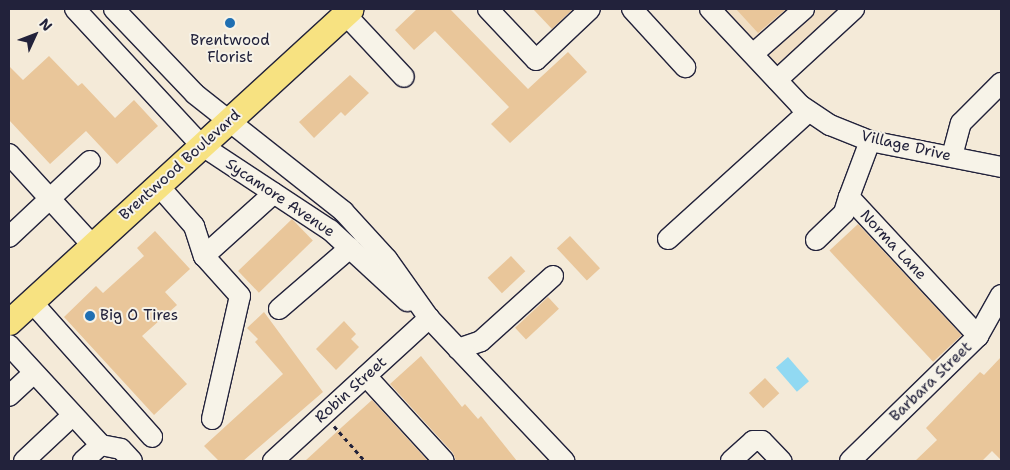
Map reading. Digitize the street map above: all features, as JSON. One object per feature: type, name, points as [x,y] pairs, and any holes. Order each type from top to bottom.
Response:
[{"type":"main road","name":"Brentwood Boulevard","points":[[9,322],[348,11]]},
{"type":"street","name":"Sycamore Avenue","points":[[75,9],[201,145],[330,230],[429,318],[564,461]]},
{"type":"street","name":"Sycamore Avenue","points":[[114,9],[195,94],[228,121],[301,174],[343,210],[386,258],[429,318]]},
{"type":"street","points":[[488,9],[536,60],[590,9]]},
{"type":"street","points":[[632,9],[685,67]]},
{"type":"street","name":"Village Drive","points":[[710,9],[809,111],[830,125],[870,141],[1001,167]]},
{"type":"street","points":[[753,54],[804,9]]},
{"type":"street","points":[[777,80],[854,9]]},
{"type":"street","points":[[348,11],[404,77]]},
{"type":"street","points":[[952,156],[961,123],[1001,83]]},
{"type":"street","points":[[668,240],[809,111]]},
{"type":"street","name":"Norma Lane","points":[[870,141],[849,198],[978,336]]},
{"type":"street","points":[[9,154],[92,245]]},
{"type":"street","points":[[9,236],[90,161]]},
{"type":"street","points":[[158,185],[194,226],[204,256],[240,296],[212,419]]},
{"type":"street","points":[[204,256],[274,193]]},
{"type":"street","points":[[816,240],[844,213],[849,198]]},
{"type":"street","points":[[279,309],[350,248]]},
{"type":"street","points":[[458,349],[482,341],[553,276]]},
{"type":"street","name":"Barbara Street","points":[[850,461],[978,336],[1001,295]]},
{"type":"street","points":[[31,301],[152,437]]},
{"type":"street","name":"Robin Street","points":[[277,460],[324,414],[429,318]]},
{"type":"street","points":[[9,345],[100,445],[121,449],[132,461]]},
{"type":"street","points":[[9,396],[34,373]]},
{"type":"street","points":[[366,376],[444,461]]},
{"type":"street","points":[[24,461],[73,415]]},
{"type":"street","points":[[731,461],[753,441],[762,441],[781,461]]},
{"type":"street","points":[[83,461],[100,445]]},
{"type":"path","points":[[324,414],[364,461]]},
{"type":"shaded area","points":[[721,9],[839,9],[775,68]]},
{"type":"water","points":[[788,357],[809,381],[797,392],[776,367]]},
{"type":"building","points":[[417,9],[450,9],[528,89],[568,52],[587,72],[510,143],[491,124],[509,107],[435,31],[414,50],[395,30]]},
{"type":"building","points":[[533,9],[573,9],[552,29]]},
{"type":"building","points":[[736,9],[786,9],[758,33]]},
{"type":"building","points":[[49,56],[78,86],[82,83],[115,118],[134,100],[158,126],[117,164],[86,131],[50,164],[9,120],[9,66],[23,80]]},
{"type":"building","points":[[350,75],[369,93],[345,116],[341,112],[314,138],[299,122]]},
{"type":"building","points":[[292,219],[313,241],[259,293],[238,271]]},
{"type":"building","points":[[858,224],[962,335],[933,362],[829,251]]},
{"type":"building","points":[[155,231],[190,269],[165,292],[177,305],[142,336],[187,384],[154,415],[64,317],[96,286],[103,293],[144,256],[137,248]]},
{"type":"building","points":[[570,236],[600,268],[587,280],[557,248]]},
{"type":"building","points":[[511,256],[525,271],[502,293],[488,278]]},
{"type":"building","points":[[548,297],[559,309],[526,339],[515,328]]},
{"type":"building","points":[[264,312],[323,392],[243,461],[219,461],[204,446],[283,374],[255,342],[258,339],[247,328]]},
{"type":"building","points":[[344,321],[356,334],[351,339],[359,347],[336,370],[316,349]]},
{"type":"building","points":[[421,356],[462,407],[465,404],[478,419],[481,416],[517,461],[456,461],[453,453],[390,384]]},
{"type":"building","points":[[1001,357],[1001,460],[992,451],[982,461],[915,461],[937,440],[926,428],[980,372],[984,375]]},
{"type":"building","points":[[765,378],[779,393],[763,408],[749,393]]},
{"type":"building","points":[[372,400],[428,461],[305,461],[342,427]]},
{"type":"place","name":"Brentwood Florist","points":[[230,23]]},
{"type":"place","name":"Big O Tires","points":[[90,316]]}]
